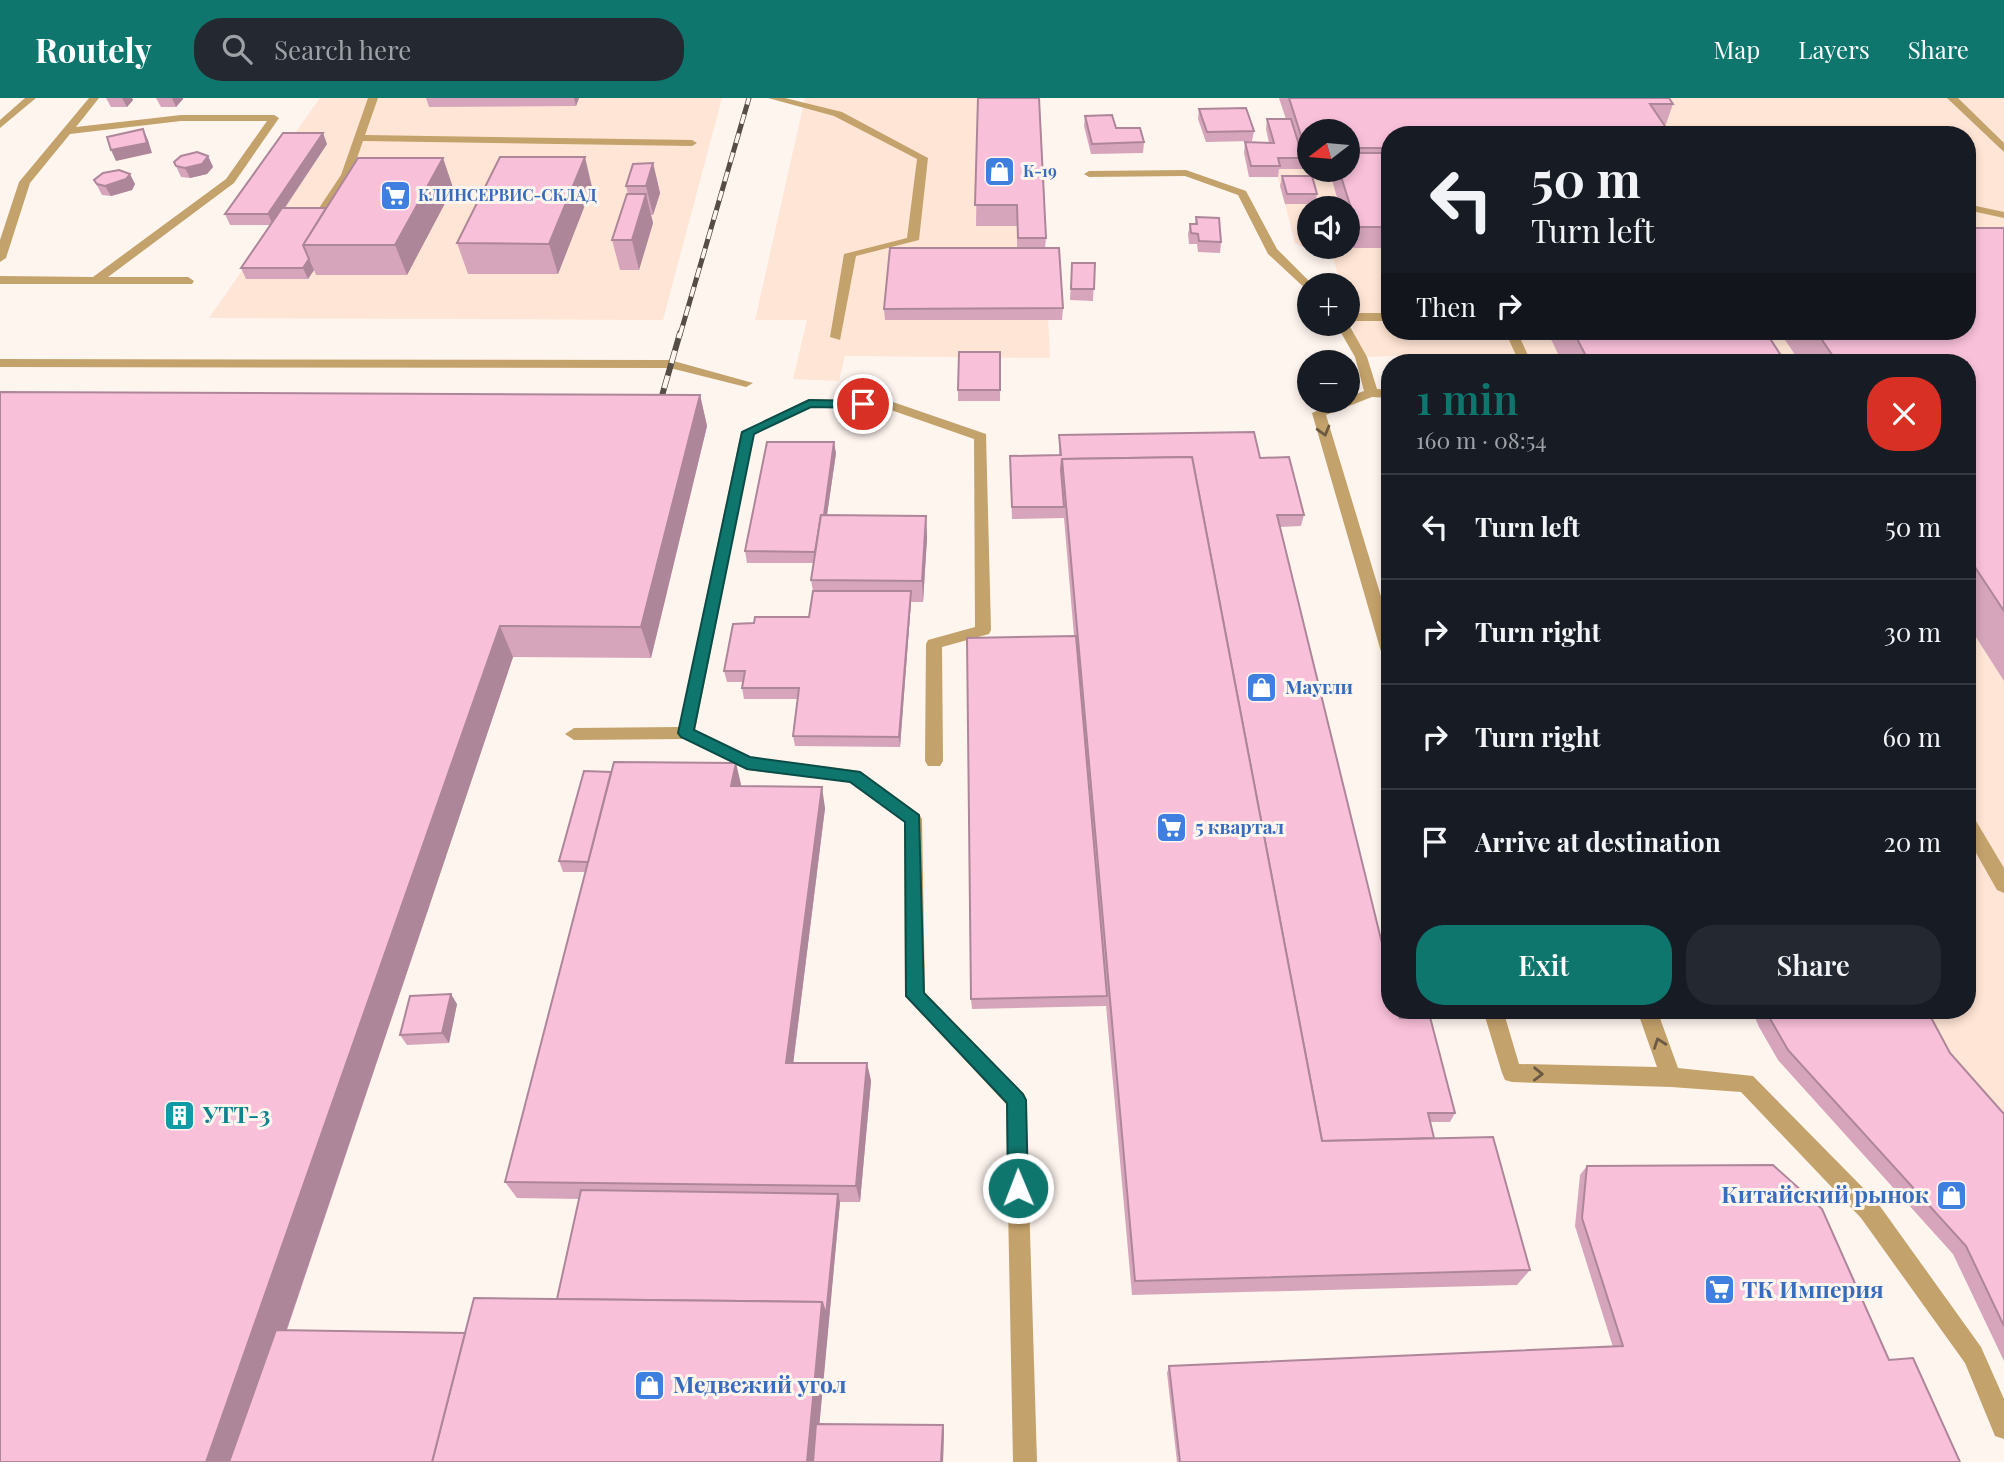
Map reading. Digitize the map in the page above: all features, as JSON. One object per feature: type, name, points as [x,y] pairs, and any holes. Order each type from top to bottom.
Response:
[{"type":"lane","points":[[0,125],[31,98]]},
{"type":"lane","points":[[0,258],[25,182],[94,98]]},
{"type":"lane","points":[[325,208],[346,174],[373,98]]},
{"type":"lane","points":[[773,98],[838,114],[923,158],[913,240],[850,254],[836,337]]},
{"type":"lane","points":[[1952,98],[2004,149]]},
{"type":"lane","points":[[67,131],[181,118],[275,118],[230,181],[95,281]]},
{"type":"lane","points":[[1982,127],[2004,127]]},
{"type":"lane","points":[[357,138],[692,144]]},
{"type":"lane","points":[[1089,174],[1186,173],[1242,193],[1272,251],[1297,276]]},
{"type":"lane","points":[[1976,209],[2004,215]]},
{"type":"lane","points":[[0,280],[188,281]]},
{"type":"lane","points":[[1360,317],[1381,317]]},
{"type":"lane","points":[[1349,336],[1361,356],[1371,393]]},
{"type":"lane","points":[[0,363],[670,364],[746,383]]},
{"type":"lane","points":[[1381,394],[1371,393],[1319,413],[1381,624]]},
{"type":"lane","points":[[686,733],[748,432],[809,403],[890,405],[981,437],[983,630],[934,644],[934,761]]},
{"type":"lane","points":[[574,734],[686,733],[747,762],[854,776],[913,819],[915,996],[1016,1100],[1024,1462]]},
{"type":"lane","points":[[1976,837],[2004,885]]},
{"type":"lane","points":[[1496,1019],[1512,1073],[1671,1077],[1746,1083],[1869,1210],[1973,1355],[2004,1427]]},
{"type":"lane","points":[[1650,1019],[1671,1077]]},
{"type":"shaded area","points":[[320,98],[722,98],[663,320],[209,318],[273,226],[287,144]]},
{"type":"shaded area","points":[[805,98],[1038,98],[1050,358],[845,356],[839,381],[793,379],[807,320],[755,320]]},
{"type":"shaded area","points":[[1279,98],[2004,98],[2004,1360],[1953,1254],[1778,1060],[1757,1019],[1976,1019],[1976,354],[1381,354],[1381,356],[1361,357],[1355,336],[1360,336],[1360,273],[1338,273],[1333,259],[1360,259],[1360,196],[1297,196],[1297,244],[1276,169],[1297,168],[1297,182],[1360,182],[1360,119],[1297,119],[1297,155]]},
{"type":"building","points":[[978,98],[1039,98],[1046,238],[1018,238],[1017,205],[975,205]]},
{"type":"building","points":[[1289,98],[1669,98],[1673,104],[1650,104],[1665,126],[1381,126],[1381,148],[1360,148],[1360,119],[1297,119],[1297,123]]},
{"type":"building","points":[[1246,108],[1254,131],[1207,132],[1199,109]]},
{"type":"building","points":[[1112,115],[1116,128],[1140,128],[1144,142],[1092,144],[1085,116]]},
{"type":"building","points":[[1267,119],[1291,119],[1297,138],[1297,158],[1278,158],[1280,166],[1251,166],[1245,142],[1274,143]]},
{"type":"building","points":[[143,129],[147,143],[111,150],[107,137]]},
{"type":"building","points":[[283,133],[323,133],[268,214],[225,214]]},
{"type":"building","points":[[197,152],[208,156],[202,164],[185,168],[176,166],[174,162],[181,156]]},
{"type":"building","points":[[1360,153],[1381,153],[1381,227],[1360,227],[1360,196],[1347,196],[1343,182],[1360,182]]},
{"type":"building","points":[[500,157],[585,157],[549,244],[457,243]]},
{"type":"building","points":[[358,158],[443,158],[395,245],[303,245]]},
{"type":"building","points":[[653,163],[646,186],[626,186],[633,164]]},
{"type":"building","points":[[119,170],[130,174],[126,179],[105,186],[94,180],[103,173]]},
{"type":"building","points":[[1282,176],[1297,176],[1297,182],[1314,182],[1317,194],[1287,194]]},
{"type":"building","points":[[627,194],[646,194],[632,240],[612,240]]},
{"type":"building","points":[[282,208],[326,208],[303,245],[309,259],[303,268],[241,268]]},
{"type":"building","points":[[1196,217],[1219,218],[1221,242],[1199,241],[1198,234],[1191,233],[1190,224],[1197,224]]},
{"type":"building","points":[[1976,228],[2004,228],[2004,611],[1976,569],[1976,354],[1832,354],[1822,340],[1976,340]]},
{"type":"building","points":[[890,248],[1059,248],[1063,308],[884,309]]},
{"type":"building","points":[[1072,263],[1095,263],[1094,289],[1071,289]]},
{"type":"building","points":[[1578,340],[1771,340],[1780,354],[1585,354]]},
{"type":"building","points":[[959,352],[1000,352],[1000,390],[958,390]]},
{"type":"building","name":"УТТ-3","points":[[0,392],[700,395],[641,627],[500,626],[206,1462],[0,1462]]},
{"type":"building","points":[[1254,432],[1260,458],[1289,457],[1304,515],[1277,515],[1381,939],[1381,1019],[1431,1019],[1455,1113],[1428,1113],[1434,1138],[1322,1141],[1192,457],[1062,459],[1064,507],[1012,507],[1010,456],[1061,455],[1059,435]]},
{"type":"building","points":[[767,442],[834,442],[824,515],[821,515],[815,552],[745,551]]},
{"type":"building","name":"5 квартал","points":[[1192,457],[1322,1141],[1493,1137],[1530,1270],[1135,1281],[1062,459]]},
{"type":"building","points":[[821,515],[926,516],[922,581],[811,580]]},
{"type":"building","points":[[813,591],[911,591],[899,737],[793,736],[799,688],[742,688],[745,671],[724,671],[733,624],[754,623],[755,617],[809,617]]},
{"type":"building","points":[[1076,636],[1107,996],[971,999],[967,638]]},
{"type":"building","points":[[614,762],[736,763],[731,786],[822,787],[786,1063],[867,1063],[856,1186],[505,1182]]},
{"type":"building","points":[[584,771],[611,772],[588,862],[559,861]]},
{"type":"building","points":[[451,994],[442,1033],[400,1035],[410,996]]},
{"type":"building","name":"Китайский рынок","points":[[1770,1019],[1932,1019],[1950,1053],[2004,1114],[2004,1326],[1966,1246],[1788,1050]]},
{"type":"building","name":"ТК Империя","points":[[1773,1165],[1822,1209],[1889,1360],[1913,1358],[1960,1462],[1180,1462],[1169,1366],[1623,1346],[1582,1218],[1587,1166]]},
{"type":"building","points":[[581,1190],[838,1194],[826,1315],[822,1302],[557,1299]]},
{"type":"building","name":"Медвежий угол","points":[[474,1298],[822,1302],[807,1462],[432,1462]]},
{"type":"building","points":[[276,1330],[465,1333],[432,1462],[229,1462]]},
{"type":"building","points":[[816,1424],[943,1425],[941,1462],[813,1462]]},
{"type":"railway","points":[[680,335],[749,98]]},
{"type":"railway","points":[[657,413],[680,333]]},
{"type":"place","name":"К-19","points":[[1000,171]]},
{"type":"place","name":"КЛИНСЕРВИС-СКЛАД","points":[[395,195]]},
{"type":"place","name":"Маугли","points":[[1262,687]]},
{"type":"place","name":"5 квартал","points":[[1172,827]]},
{"type":"place","name":"УТТ-3","points":[[180,1115]]},
{"type":"place","name":"Китайский рынок","points":[[1952,1195]]},
{"type":"place","name":"ТК Империя","points":[[1719,1290]]},
{"type":"place","name":"Медвежий угол","points":[[650,1385]]},
{"type":"route","points":[[863,404],[809,403],[748,432],[686,733],[747,762],[854,776],[913,819],[915,996],[1016,1100],[1018,1188]]}]
